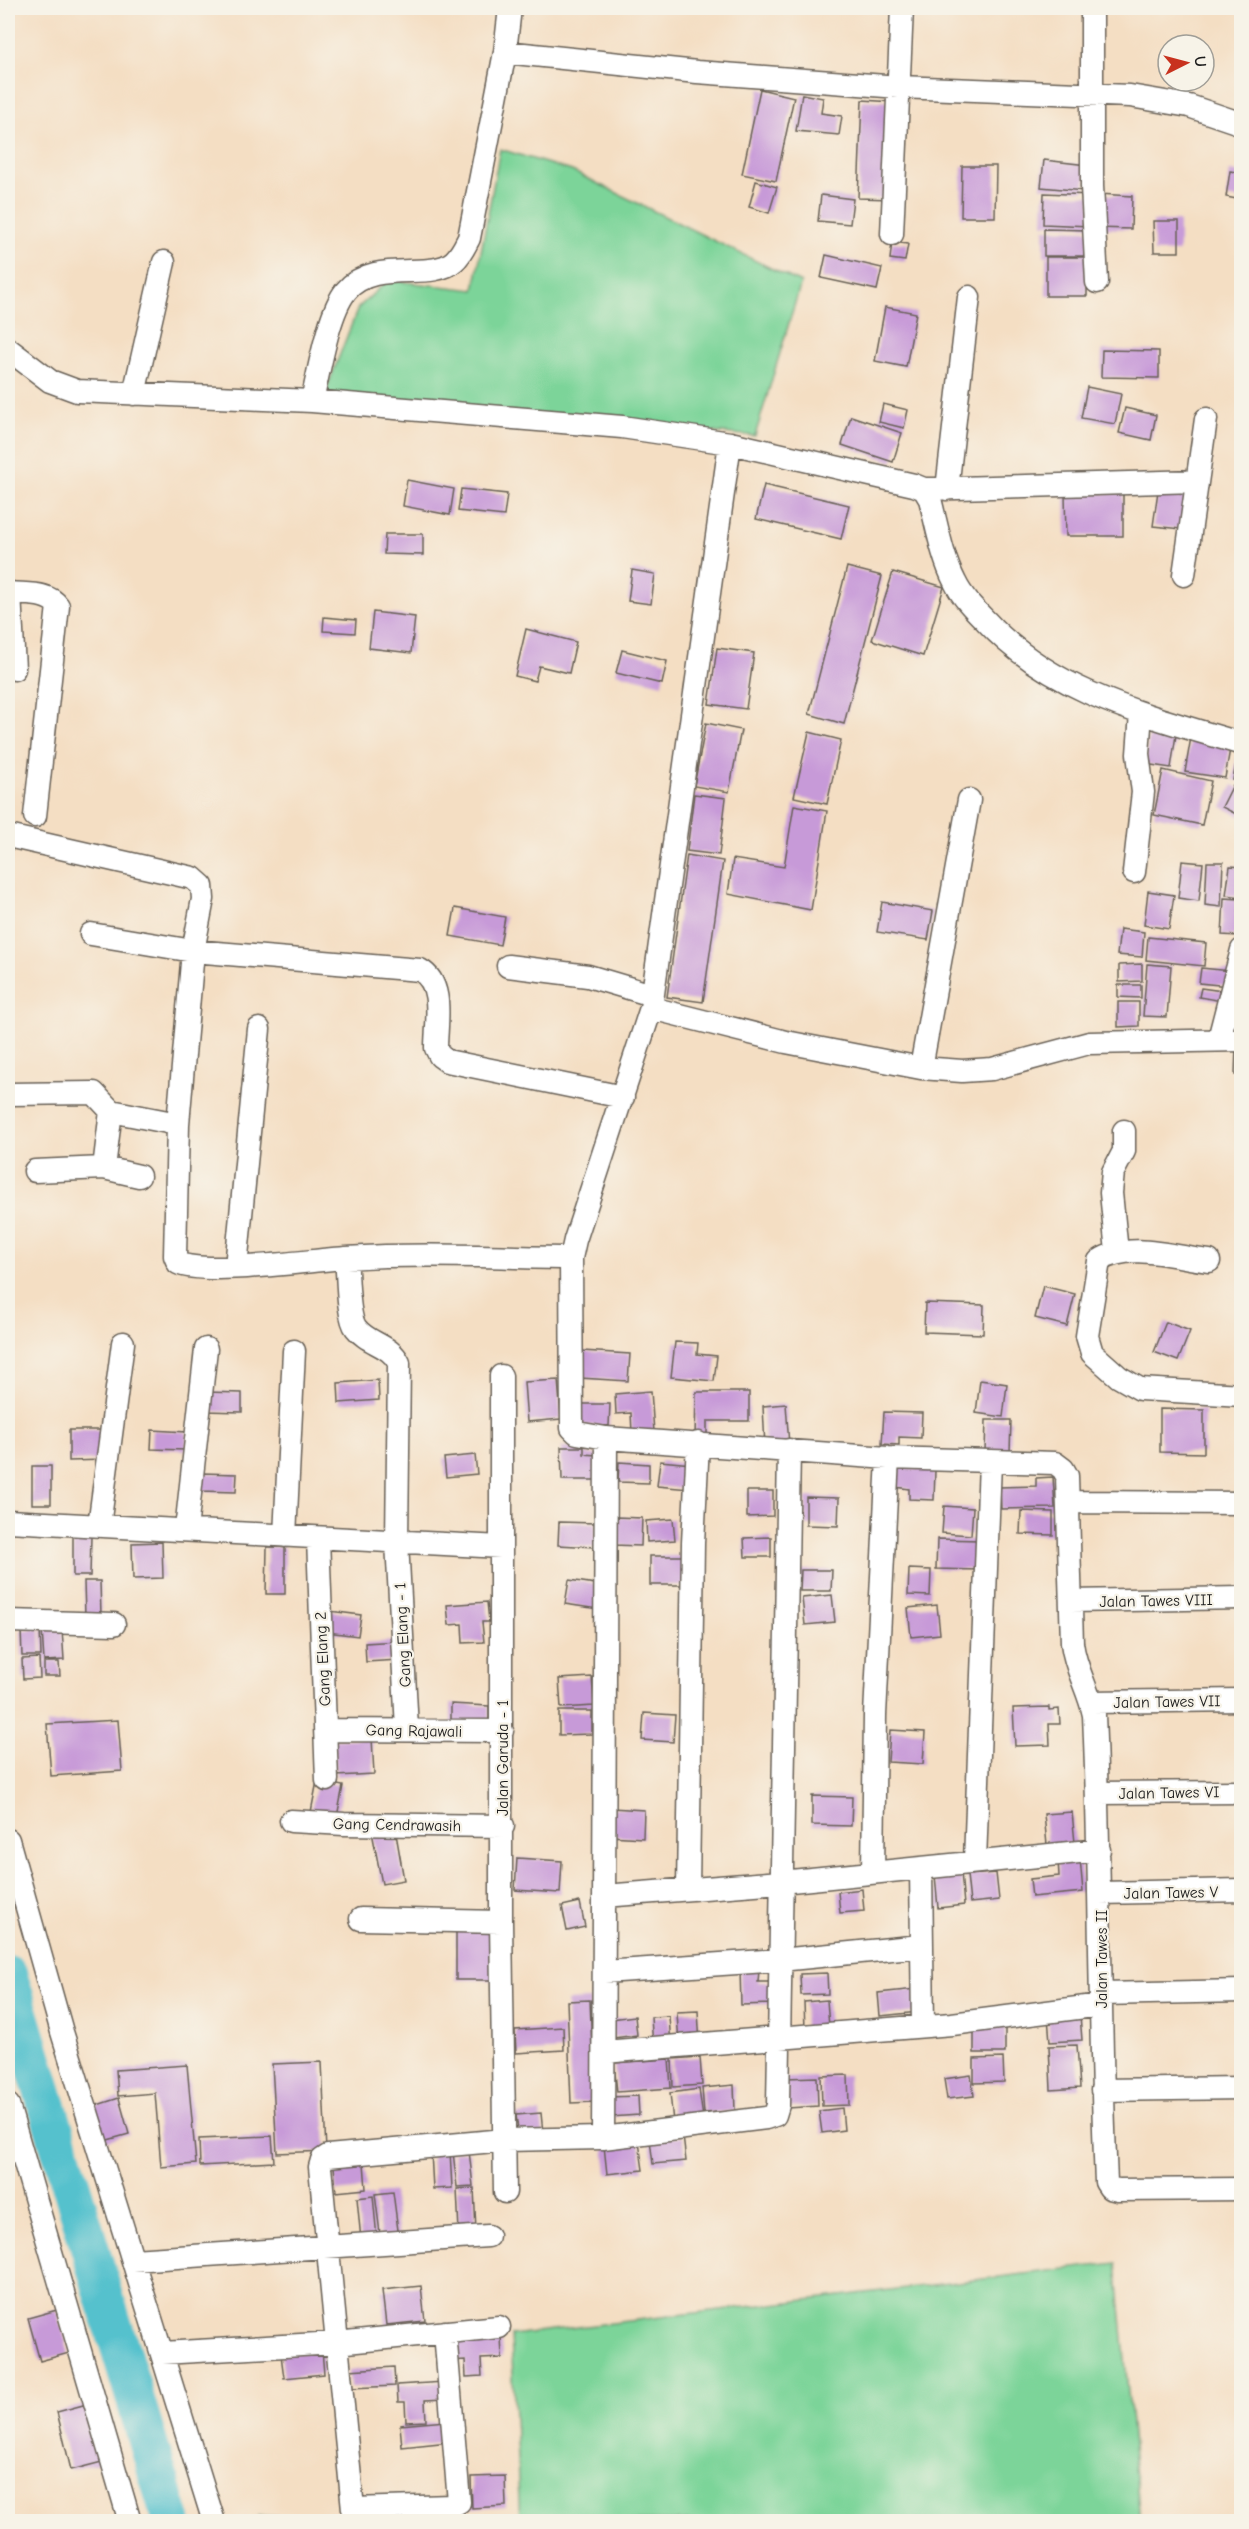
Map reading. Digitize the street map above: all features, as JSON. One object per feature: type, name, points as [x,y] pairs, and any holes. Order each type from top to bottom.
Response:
[{"type":"street","points":[[312,401],[337,304],[356,280],[372,274],[439,268],[453,263],[469,238],[505,52],[510,8]]},
{"type":"street","points":[[892,234],[902,8]]},
{"type":"street","points":[[1092,8],[1091,92],[1096,282]]},
{"type":"street","points":[[505,52],[697,72],[899,87],[1091,92],[1162,100],[1242,124]]},
{"type":"street","points":[[134,394],[164,262]]},
{"type":"street","points":[[947,489],[969,297]]},
{"type":"street","points":[[8,349],[50,381],[77,391],[312,401],[622,427],[730,443],[924,489],[1197,481]]},
{"type":"street","points":[[1184,575],[1206,419]]},
{"type":"street","name":"Jalan Tawes II","points":[[730,443],[652,1001],[571,1258],[570,1421],[572,1428],[577,1433],[606,1438],[888,1458],[1055,1463],[1063,1469],[1067,1476],[1069,1502],[1073,1653],[1092,1702],[1101,1893],[1102,2090],[1107,2182],[1110,2188],[1242,2189]]},
{"type":"street","points":[[924,489],[930,499],[954,581],[965,600],[1003,639],[1059,680],[1141,713],[1242,744]]},
{"type":"street","points":[[14,669],[9,593],[53,599],[58,606],[35,816]]},
{"type":"street","points":[[1134,872],[1143,792],[1138,753],[1141,713]]},
{"type":"street","points":[[921,1068],[969,800]]},
{"type":"street","points":[[8,836],[193,878],[202,886],[203,899],[194,951],[178,1124],[175,1245],[178,1263],[185,1267],[236,1267],[346,1258],[571,1258]]},
{"type":"street","points":[[91,934],[194,951],[420,970],[429,975],[436,988],[436,1048],[440,1056],[447,1061],[623,1098]]},
{"type":"street","points":[[508,966],[588,976],[652,1001],[786,1042],[921,1068],[978,1071],[1089,1043],[1230,1040],[1242,950]]},
{"type":"street","points":[[236,1267],[259,1029]]},
{"type":"street","points":[[8,1094],[93,1093],[111,1111],[178,1124]]},
{"type":"street","points":[[104,1168],[111,1111]]},
{"type":"street","points":[[1118,1252],[1110,1193],[1113,1172],[1124,1151],[1124,1131]]},
{"type":"street","points":[[35,1171],[104,1168],[139,1176]]},
{"type":"street","points":[[1209,1261],[1126,1251],[1118,1252],[1099,1261],[1087,1336],[1092,1353],[1119,1377],[1140,1389],[1242,1395]]},
{"type":"street","name":"Gang Elang - 1","points":[[346,1258],[352,1321],[364,1335],[395,1354],[399,1363],[397,1542],[407,1729]]},
{"type":"street","points":[[99,1526],[123,1343]]},
{"type":"street","points":[[186,1530],[206,1349]]},
{"type":"street","points":[[285,1536],[294,1351]]},
{"type":"street","name":"Jalan Garuda - 1","points":[[501,1376],[503,1826],[501,1922],[505,2192]]},
{"type":"street","points":[[603,2138],[606,1438]]},
{"type":"street","points":[[688,1889],[692,1554],[699,1443]]},
{"type":"street","points":[[445,2332],[459,2502],[452,2506],[353,2509],[326,2247],[320,2168],[322,2160],[328,2156],[505,2140],[603,2138],[766,2118],[774,2115],[778,2105],[789,1450]]},
{"type":"street","points":[[873,1872],[874,1714],[888,1458]]},
{"type":"street","points":[[975,1861],[990,1462]]},
{"type":"street","points":[[1069,1502],[1242,1503]]},
{"type":"street","points":[[8,1521],[501,1548]]},
{"type":"street","name":"Gang Elang 2","points":[[318,1538],[327,1780]]},
{"type":"street","name":"Jalan Tawes VIII","points":[[1071,1601],[1242,1598]]},
{"type":"street","points":[[8,1621],[114,1624]]},
{"type":"street","name":"Jalan Tawes VII","points":[[1092,1702],[1242,1700]]},
{"type":"street","name":"Gang Rajawali","points":[[326,1730],[502,1731]]},
{"type":"street","name":"Jalan Tawes VI","points":[[1096,1793],[1242,1792]]},
{"type":"street","name":"Gang Cendrawasih","points":[[291,1821],[503,1826]]},
{"type":"street","points":[[8,1840],[62,2032],[214,2522]]},
{"type":"street","points":[[604,1896],[921,1869],[975,1861],[1099,1850]]},
{"type":"street","points":[[921,1869],[923,2026]]},
{"type":"street","name":"Jalan Tawes V","points":[[1101,1893],[1242,1890]]},
{"type":"street","points":[[361,1919],[501,1922]]},
{"type":"street","points":[[604,1972],[780,1960],[921,1946]]},
{"type":"street","points":[[604,2052],[778,2040],[923,2026],[1101,1999],[1242,1991]]},
{"type":"street","points":[[1102,2090],[1242,2088]]},
{"type":"street","points":[[8,2105],[97,2401],[130,2522]]},
{"type":"street","points":[[133,2260],[488,2236]]},
{"type":"street","points":[[162,2353],[336,2343],[499,2327]]},
{"type":"green space","points":[[500,149],[572,171],[801,283],[755,436],[323,398],[358,308],[388,280],[474,290]]},
{"type":"green space","points":[[1116,2263],[1140,2521],[520,2521],[511,2335]]},
{"type":"green space","points":[[259,2516],[356,2521],[260,2521]]},
{"type":"building","points":[[760,89],[794,97],[776,181],[742,174]]},
{"type":"building","points":[[802,94],[823,98],[821,113],[842,116],[839,135],[796,131]]},
{"type":"building","points":[[862,100],[894,102],[891,199],[858,198]]},
{"type":"building","points":[[1044,160],[1087,165],[1084,191],[1041,187]]},
{"type":"building","points":[[962,166],[996,166],[995,217],[961,217]]},
{"type":"building","points":[[1230,171],[1242,173],[1242,200],[1226,197]]},
{"type":"building","points":[[756,181],[777,187],[769,213],[749,207]]},
{"type":"building","points":[[1044,193],[1091,195],[1090,226],[1043,224]]},
{"type":"building","points":[[1098,194],[1132,196],[1131,229],[1096,228]]},
{"type":"building","points":[[821,195],[853,199],[850,224],[818,221]]},
{"type":"building","points":[[1153,221],[1179,221],[1179,252],[1154,252]]},
{"type":"building","points":[[1044,229],[1089,230],[1088,256],[1044,256]]},
{"type":"building","points":[[892,242],[908,244],[905,261],[890,259]]},
{"type":"building","points":[[826,255],[882,268],[877,290],[821,278]]},
{"type":"building","points":[[1046,257],[1087,257],[1087,296],[1046,296]]},
{"type":"building","points":[[885,307],[916,313],[906,367],[875,361]]},
{"type":"building","points":[[1102,350],[1159,351],[1159,378],[1101,377]]},
{"type":"building","points":[[1087,387],[1121,394],[1115,424],[1081,418]]},
{"type":"building","points":[[883,404],[908,410],[904,428],[879,422]]},
{"type":"building","points":[[1125,408],[1156,415],[1151,440],[1119,433]]},
{"type":"building","points":[[851,416],[902,433],[893,462],[842,445]]},
{"type":"building","points":[[407,480],[454,489],[450,515],[403,506]]},
{"type":"building","points":[[764,485],[849,505],[841,539],[756,519]]},
{"type":"building","points":[[461,489],[507,494],[504,516],[458,511]]},
{"type":"building","points":[[1158,491],[1186,494],[1181,529],[1153,526]]},
{"type":"building","points":[[1123,493],[1123,536],[1066,536],[1065,494]]},
{"type":"building","points":[[385,534],[423,534],[423,555],[384,554]]},
{"type":"building","points":[[847,567],[882,576],[844,724],[809,714]]},
{"type":"building","points":[[632,570],[655,574],[651,604],[628,601]]},
{"type":"building","points":[[893,572],[944,587],[923,656],[872,640]]},
{"type":"building","points":[[373,612],[415,617],[411,653],[369,648]]},
{"type":"building","points":[[324,617],[356,620],[355,633],[323,631]]},
{"type":"building","points":[[526,629],[576,642],[569,673],[539,666],[535,681],[515,676]]},
{"type":"building","points":[[717,648],[754,653],[746,709],[709,704]]},
{"type":"building","points":[[622,650],[667,661],[662,684],[616,673]]},
{"type":"building","points":[[706,723],[741,730],[729,792],[694,786]]},
{"type":"building","points":[[1151,725],[1177,728],[1171,768],[1145,764]]},
{"type":"building","points":[[809,732],[841,740],[827,804],[794,797]]},
{"type":"building","points":[[1191,737],[1231,743],[1225,778],[1185,772]]},
{"type":"building","points":[[1238,752],[1242,753],[1242,781],[1233,780]]},
{"type":"building","points":[[1163,770],[1211,781],[1202,825],[1154,815]]},
{"type":"building","points":[[1233,785],[1242,789],[1242,817],[1222,807]]},
{"type":"building","points":[[694,794],[726,798],[719,855],[687,851]]},
{"type":"building","points":[[794,805],[827,811],[811,910],[728,894],[733,859],[784,867]]},
{"type":"building","points":[[687,855],[723,861],[703,1002],[667,997]]},
{"type":"building","points":[[1182,861],[1203,863],[1199,901],[1178,898]]},
{"type":"building","points":[[1207,862],[1223,862],[1221,907],[1205,905]]},
{"type":"building","points":[[1230,866],[1242,867],[1242,897],[1226,895]]},
{"type":"building","points":[[1148,891],[1174,895],[1169,929],[1144,925]]},
{"type":"building","points":[[1224,898],[1239,899],[1238,936],[1222,935]]},
{"type":"building","points":[[882,902],[933,911],[928,940],[877,932]]},
{"type":"building","points":[[455,908],[505,917],[500,945],[450,936]]},
{"type":"building","points":[[1120,929],[1144,932],[1142,957],[1117,955]]},
{"type":"building","points":[[1148,937],[1206,943],[1204,966],[1146,960]]},
{"type":"building","points":[[1142,964],[1142,981],[1119,982],[1119,965]]},
{"type":"building","points":[[1147,964],[1171,966],[1167,1017],[1143,1016]]},
{"type":"building","points":[[1201,968],[1231,971],[1229,986],[1199,983]]},
{"type":"building","points":[[1242,973],[1242,1028],[1231,1026]]},
{"type":"building","points":[[1118,985],[1141,985],[1141,998],[1118,997]]},
{"type":"building","points":[[1201,988],[1229,992],[1227,1002],[1199,997]]},
{"type":"building","points":[[1118,1002],[1139,1002],[1139,1026],[1118,1027]]},
{"type":"building","points":[[1236,1045],[1242,1046],[1242,1076],[1235,1075]]},
{"type":"building","points":[[1043,1286],[1075,1294],[1067,1326],[1035,1318]]},
{"type":"building","points":[[925,1303],[984,1305],[983,1334],[924,1332]]},
{"type":"building","points":[[1166,1322],[1190,1331],[1178,1361],[1154,1352]]},
{"type":"building","points":[[1240,1334],[1242,1334],[1242,1384],[1237,1384]]},
{"type":"building","points":[[675,1342],[698,1343],[697,1354],[717,1356],[714,1381],[671,1377]]},
{"type":"building","points":[[582,1351],[630,1354],[628,1381],[580,1378]]},
{"type":"building","points":[[378,1380],[379,1400],[339,1403],[338,1383]]},
{"type":"building","points":[[558,1380],[561,1419],[527,1422],[524,1382]]},
{"type":"building","points":[[980,1380],[1007,1384],[1003,1417],[976,1413]]},
{"type":"building","points":[[651,1391],[654,1432],[632,1433],[631,1413],[616,1414],[615,1394]]},
{"type":"building","points":[[205,1392],[242,1393],[242,1412],[204,1411]]},
{"type":"building","points":[[696,1392],[749,1392],[749,1421],[707,1421],[707,1438],[695,1438]]},
{"type":"building","points":[[582,1404],[610,1404],[609,1426],[581,1425]]},
{"type":"building","points":[[786,1404],[789,1445],[765,1447],[763,1406]]},
{"type":"building","points":[[1160,1409],[1204,1410],[1204,1453],[1160,1452]]},
{"type":"building","points":[[884,1412],[922,1413],[921,1438],[899,1437],[899,1445],[882,1444]]},
{"type":"building","points":[[986,1420],[1011,1420],[1010,1452],[985,1451]]},
{"type":"building","points":[[69,1430],[104,1430],[104,1460],[69,1461]]},
{"type":"building","points":[[152,1430],[187,1432],[186,1450],[151,1449]]},
{"type":"building","points":[[561,1447],[584,1447],[584,1454],[596,1455],[597,1480],[562,1480]]},
{"type":"building","points":[[475,1455],[477,1474],[446,1477],[444,1458]]},
{"type":"building","points":[[660,1461],[692,1464],[689,1489],[657,1486]]},
{"type":"building","points":[[619,1462],[649,1464],[649,1483],[618,1482]]},
{"type":"building","points":[[32,1466],[51,1466],[51,1504],[32,1504]]},
{"type":"building","points":[[891,1466],[935,1470],[934,1500],[909,1499],[909,1489],[888,1486]]},
{"type":"building","points":[[201,1473],[237,1474],[236,1492],[200,1491]]},
{"type":"building","points":[[1053,1477],[1055,1508],[1001,1509],[1000,1487],[1036,1486],[1036,1478]]},
{"type":"building","points":[[747,1491],[773,1491],[773,1516],[747,1517]]},
{"type":"building","points":[[806,1497],[839,1498],[838,1526],[806,1525]]},
{"type":"building","points":[[944,1506],[973,1508],[971,1535],[942,1533]]},
{"type":"building","points":[[1021,1511],[1053,1512],[1053,1535],[1020,1534]]},
{"type":"building","points":[[615,1517],[642,1518],[641,1546],[614,1545]]},
{"type":"building","points":[[673,1519],[675,1540],[647,1542],[646,1521]]},
{"type":"building","points":[[559,1522],[596,1523],[595,1547],[558,1545]]},
{"type":"building","points":[[73,1536],[91,1536],[90,1576],[73,1576]]},
{"type":"building","points":[[771,1537],[771,1557],[745,1557],[744,1538]]},
{"type":"building","points":[[937,1539],[980,1540],[979,1570],[936,1569]]},
{"type":"building","points":[[162,1542],[163,1578],[133,1579],[132,1543]]},
{"type":"building","points":[[267,1547],[285,1547],[285,1594],[266,1594]]},
{"type":"building","points":[[650,1556],[687,1556],[687,1585],[650,1585]]},
{"type":"building","points":[[909,1569],[931,1570],[930,1596],[908,1595]]},
{"type":"building","points":[[801,1570],[832,1570],[831,1591],[800,1591]]},
{"type":"building","points":[[569,1580],[602,1585],[598,1609],[565,1604]]},
{"type":"building","points":[[84,1581],[100,1581],[101,1616],[85,1616]]},
{"type":"building","points":[[832,1595],[835,1622],[805,1625],[802,1598]]},
{"type":"building","points":[[487,1602],[489,1622],[482,1622],[484,1642],[463,1643],[462,1624],[449,1625],[447,1605]]},
{"type":"building","points":[[937,1605],[940,1634],[911,1637],[908,1608]]},
{"type":"building","points":[[329,1611],[361,1615],[358,1636],[327,1632]]},
{"type":"building","points":[[40,1629],[41,1656],[22,1656],[21,1630]]},
{"type":"building","points":[[62,1629],[64,1660],[44,1661],[42,1630]]},
{"type":"building","points":[[398,1641],[399,1660],[366,1662],[365,1643]]},
{"type":"building","points":[[39,1658],[40,1678],[23,1679],[22,1659]]},
{"type":"building","points":[[44,1662],[59,1662],[60,1676],[44,1676]]},
{"type":"building","points":[[592,1677],[594,1706],[561,1708],[559,1679]]},
{"type":"building","points":[[451,1704],[489,1706],[489,1726],[451,1724]]},
{"type":"building","points":[[1049,1707],[1049,1710],[1059,1709],[1060,1724],[1049,1724],[1050,1745],[1015,1746],[1013,1708]]},
{"type":"building","points":[[559,1711],[592,1711],[592,1734],[559,1735]]},
{"type":"building","points":[[644,1713],[675,1715],[673,1742],[642,1740]]},
{"type":"building","points":[[118,1720],[122,1771],[51,1776],[47,1724]]},
{"type":"building","points":[[890,1730],[925,1732],[923,1764],[888,1762]]},
{"type":"building","points":[[372,1738],[374,1774],[336,1776],[334,1740]]},
{"type":"building","points":[[317,1781],[343,1786],[336,1822],[310,1817]]},
{"type":"building","points":[[812,1796],[852,1797],[851,1826],[812,1825]]},
{"type":"building","points":[[611,1808],[644,1810],[643,1838],[610,1836]]},
{"type":"building","points":[[1072,1812],[1075,1843],[1047,1845],[1044,1814]]},
{"type":"building","points":[[395,1828],[404,1880],[382,1884],[372,1832]]},
{"type":"building","points":[[517,1858],[562,1861],[560,1893],[515,1890]]},
{"type":"building","points":[[1080,1858],[1083,1892],[1032,1897],[1030,1879],[1059,1876],[1058,1860]]},
{"type":"building","points":[[961,1872],[964,1905],[938,1908],[935,1875]]},
{"type":"building","points":[[996,1873],[999,1900],[970,1903],[967,1875]]},
{"type":"building","points":[[862,1889],[864,1911],[840,1913],[838,1892]]},
{"type":"building","points":[[580,1902],[585,1927],[567,1931],[562,1906]]},
{"type":"building","points":[[456,1925],[495,1925],[495,1980],[456,1980]]},
{"type":"building","points":[[740,1970],[759,1970],[758,1982],[773,1982],[774,2004],[741,2005]]},
{"type":"building","points":[[827,1973],[828,1994],[801,1995],[800,1974]]},
{"type":"building","points":[[916,1989],[919,2012],[880,2016],[878,1993]]},
{"type":"building","points":[[590,2000],[594,2102],[571,2103],[567,2001]]},
{"type":"building","points":[[827,2000],[829,2027],[805,2029],[804,2002]]},
{"type":"building","points":[[698,2011],[700,2045],[679,2046],[677,2012]]},
{"type":"building","points":[[1080,2015],[1082,2040],[1050,2042],[1048,2017]]},
{"type":"building","points":[[635,2016],[637,2035],[613,2038],[611,2019]]},
{"type":"building","points":[[669,2016],[671,2046],[653,2047],[651,2017]]},
{"type":"building","points":[[974,2025],[1005,2025],[1005,2053],[974,2053]]},
{"type":"building","points":[[563,2027],[564,2050],[516,2053],[515,2030]]},
{"type":"building","points":[[1077,2045],[1080,2088],[1051,2090],[1049,2046]]},
{"type":"building","points":[[700,2057],[702,2085],[673,2087],[672,2059]]},
{"type":"building","points":[[1003,2058],[1004,2082],[974,2083],[974,2059]]},
{"type":"building","points":[[669,2059],[671,2088],[617,2092],[614,2063]]},
{"type":"building","points":[[322,2062],[326,2151],[277,2153],[272,2064]]},
{"type":"building","points":[[187,2065],[196,2164],[161,2167],[155,2093],[118,2096],[116,2070]]},
{"type":"building","points":[[848,2075],[849,2105],[822,2106],[821,2076]]},
{"type":"building","points":[[971,2075],[974,2096],[947,2099],[944,2079]]},
{"type":"building","points":[[817,2077],[818,2106],[788,2108],[786,2078]]},
{"type":"building","points":[[734,2085],[735,2111],[704,2113],[702,2088]]},
{"type":"building","points":[[699,2089],[703,2118],[673,2122],[670,2093]]},
{"type":"building","points":[[638,2096],[639,2115],[610,2117],[608,2097]]},
{"type":"building","points":[[119,2098],[129,2134],[104,2141],[94,2106]]},
{"type":"building","points":[[842,2108],[844,2130],[822,2133],[819,2111]]},
{"type":"building","points":[[541,2113],[543,2133],[519,2136],[516,2115]]},
{"type":"building","points":[[272,2136],[274,2162],[200,2166],[199,2139]]},
{"type":"building","points":[[683,2136],[686,2161],[653,2164],[650,2140]]},
{"type":"building","points":[[639,2142],[643,2170],[607,2174],[604,2146]]},
{"type":"building","points":[[450,2151],[452,2188],[433,2189],[431,2152]]},
{"type":"building","points":[[469,2151],[473,2186],[457,2187],[453,2152]]},
{"type":"building","points":[[364,2163],[366,2189],[336,2192],[334,2166]]},
{"type":"building","points":[[474,2188],[476,2231],[459,2232],[457,2189]]},
{"type":"building","points":[[393,2192],[399,2238],[381,2241],[375,2194]]},
{"type":"building","points":[[373,2196],[377,2238],[361,2240],[357,2198]]},
{"type":"building","points":[[421,2286],[425,2321],[386,2325],[382,2290]]},
{"type":"building","points":[[57,2310],[69,2353],[40,2361],[28,2318]]},
{"type":"building","points":[[501,2335],[502,2358],[481,2359],[482,2376],[466,2377],[465,2360],[451,2361],[450,2338]]},
{"type":"building","points":[[322,2350],[324,2374],[284,2378],[281,2355]]},
{"type":"building","points":[[394,2367],[395,2386],[350,2388],[349,2370]]},
{"type":"building","points":[[444,2382],[445,2399],[425,2400],[426,2421],[406,2422],[405,2402],[398,2402],[397,2385]]},
{"type":"building","points":[[87,2404],[102,2462],[71,2470],[57,2412]]},
{"type":"building","points":[[446,2421],[449,2442],[402,2447],[400,2425]]},
{"type":"building","points":[[505,2476],[506,2506],[472,2508],[471,2477]]},
{"type":"waterway","points":[[8,1975],[172,2522]]}]
